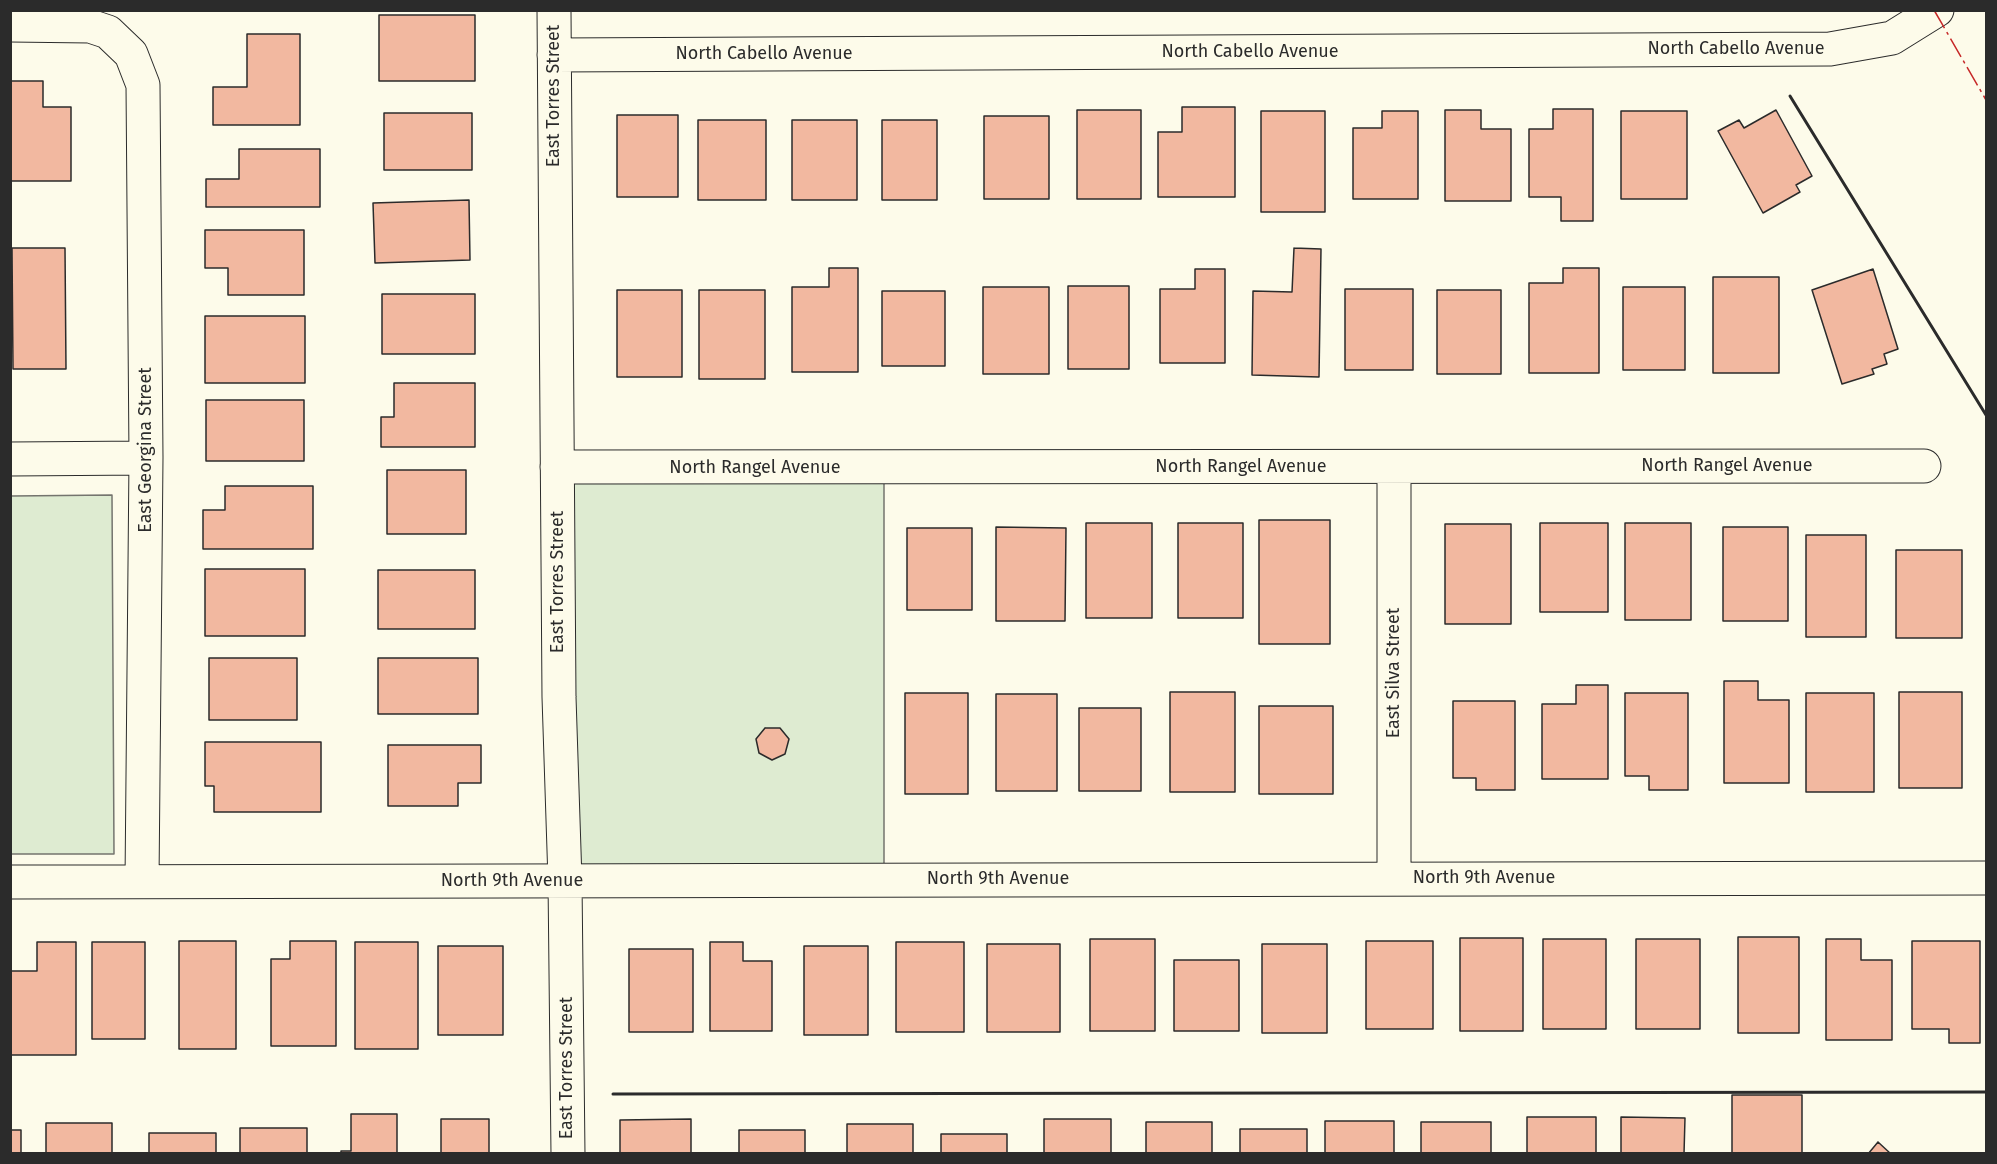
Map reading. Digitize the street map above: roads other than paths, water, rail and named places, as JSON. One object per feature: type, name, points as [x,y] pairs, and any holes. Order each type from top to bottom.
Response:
[{"type":"street","name":"East Torres Street","points":[[554,10],[559,697],[565,881],[568,1154]]},
{"type":"street","name":"North Cabello Avenue","points":[[554,55],[1830,49],[1892,38],[1937,10]]},
{"type":"street","name":"East Georgina Street","points":[[10,25],[90,26],[108,32],[131,54],[143,85],[146,458],[142,881]]},
{"type":"street","points":[[10,459],[146,458]]},
{"type":"street","name":"North Rangel Avenue","points":[[557,467],[1924,466]]},
{"type":"street","name":"East Silva Street","points":[[1394,467],[1394,879]]},
{"type":"street","name":"North 9th Avenue","points":[[10,882],[1986,878]]}]
